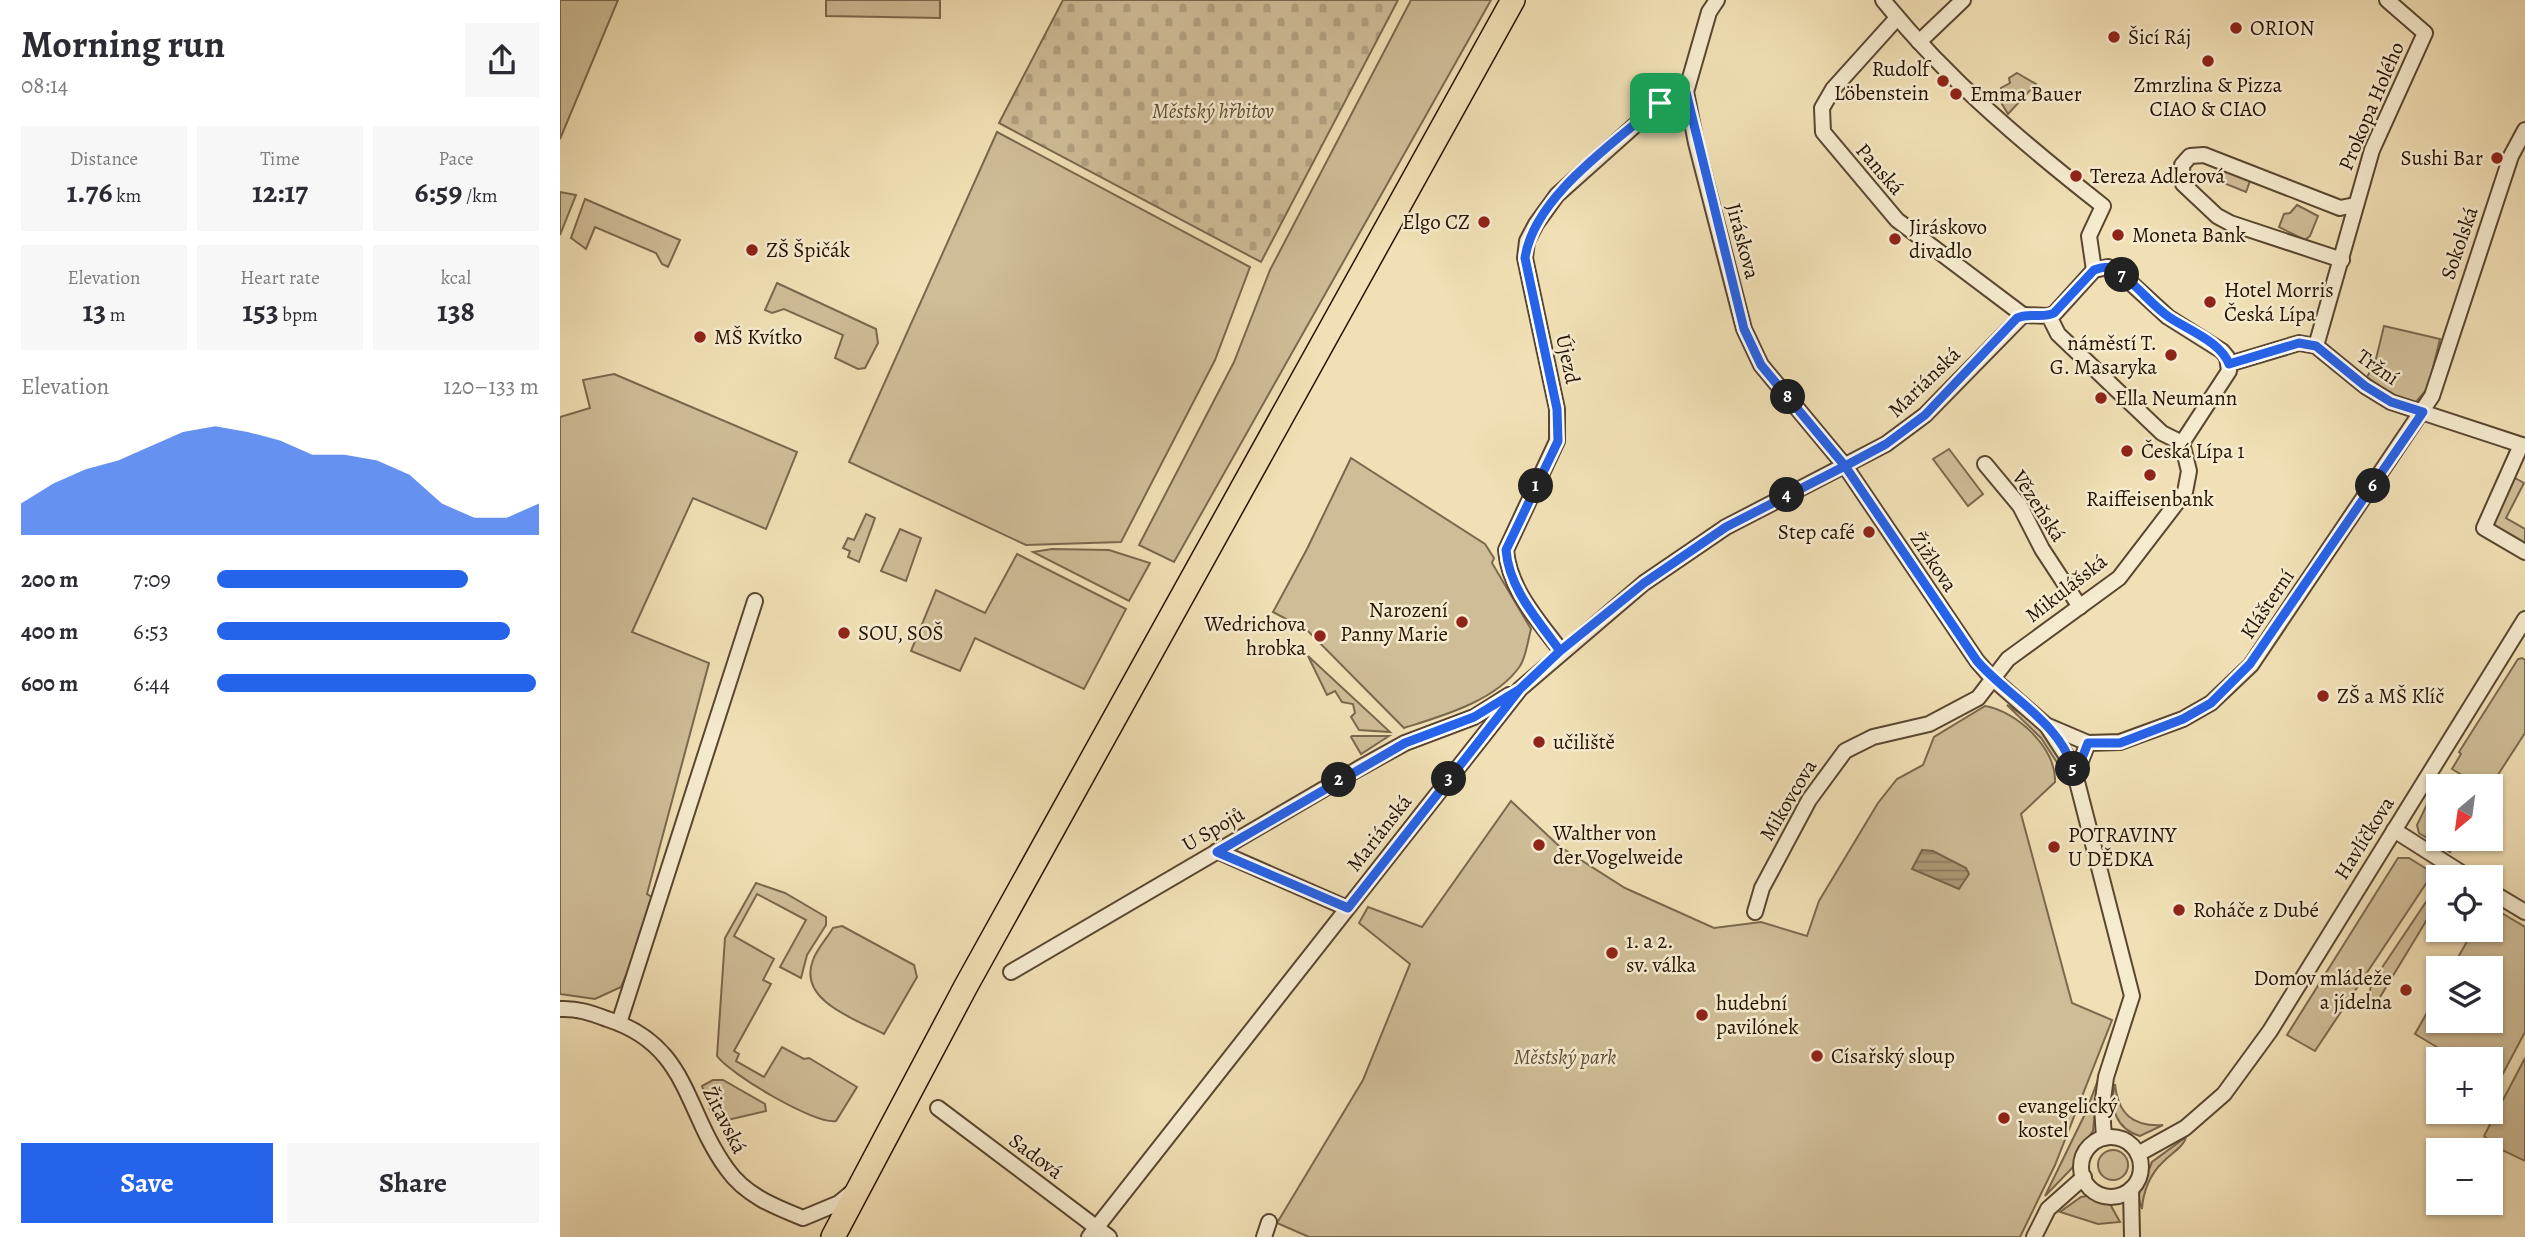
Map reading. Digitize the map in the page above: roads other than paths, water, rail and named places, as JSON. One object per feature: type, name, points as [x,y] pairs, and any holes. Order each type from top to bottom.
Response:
[{"type":"main road","points":[[834,1237],[965,986],[1513,0]]},
{"type":"street","points":[[1686,92],[1710,12],[1717,0]]},
{"type":"street","points":[[1883,0],[1919,42],[1991,113],[2103,206],[2089,236],[2094,270]]},
{"type":"street","points":[[1919,42],[1963,0]]},
{"type":"street","name":"Prokopa Holého","points":[[2355,205],[2372,150],[2425,33],[2387,0]]},
{"type":"street","name":"Panská","points":[[1897,18],[1852,65],[1822,108],[1822,132],[1897,220],[2023,315]]},
{"type":"street","name":"Újezd","points":[[1560,651],[1514,585],[1507,569],[1506,550],[1558,441],[1557,409],[1525,258],[1527,241],[1557,195],[1660,103],[1686,92]]},
{"type":"street","name":"Jiráskova","points":[[1686,92],[1744,329],[1761,365],[1845,466]]},
{"type":"street","name":"Sokolská","points":[[2423,412],[2439,372],[2511,156],[2525,130]]},
{"type":"street","points":[[2229,364],[2299,343],[2316,346],[2336,284],[2342,260],[2355,205],[2340,208],[2204,155],[2190,156],[2182,165],[2183,184],[2217,216],[2342,260]]},
{"type":"street","points":[[2023,315],[2049,316],[2060,309],[2094,270],[2108,267],[2115,270],[2168,317],[2221,351],[2229,364],[2226,380],[2182,443],[2162,433],[2058,334],[2049,316]]},
{"type":"street","name":"Mariánská","points":[[1092,1232],[1520,689],[1560,651],[1644,583],[1726,527],[1886,444],[1925,415],[2023,315]]},
{"type":"street","name":"Tržní","points":[[2316,346],[2382,397],[2523,445]]},
{"type":"street","name":"Klášterní","points":[[2047,726],[2088,743],[2120,743],[2183,719],[2211,703],[2250,664],[2423,412]]},
{"type":"street","name":"Mikulášská","points":[[1992,678],[2008,659],[2119,578],[2185,492],[2189,471],[2182,443]]},
{"type":"street","points":[[2523,445],[2484,528],[2525,552]]},
{"type":"street","name":"Vězeňská","points":[[1985,464],[2020,506],[2042,549],[2080,607]]},
{"type":"street","name":"Žižkova","points":[[1845,466],[1952,627],[1992,678]]},
{"type":"street","points":[[619,1023],[755,601]]},
{"type":"street","name":"Havlíčkova","points":[[2138,1154],[2185,1128],[2224,1094],[2270,1031],[2525,619]]},
{"type":"street","points":[[1992,678],[2047,726],[2073,766],[2132,996],[2106,1077],[2102,1107],[2104,1138]]},
{"type":"street","name":"Mikovcova","points":[[1755,912],[1762,888],[1809,800],[1844,751],[1873,737],[1930,724],[1978,698],[1992,678]]},
{"type":"street","name":"U Spojů","points":[[1011,972],[1405,743],[1441,732],[1474,717],[1520,689]]},
{"type":"street","points":[[2075,776],[2088,743]]},
{"type":"street","points":[[2394,830],[2449,865]]},
{"type":"street","points":[[1217,852],[1348,908]]},
{"type":"street","points":[[2503,899],[2525,912]]},
{"type":"street","name":"Žitavská","points":[[560,1009],[574,1008],[642,1033],[676,1067],[727,1170],[761,1200],[803,1219],[839,1203],[860,1185]]},
{"type":"street","name":"Sadová","points":[[938,1108],[1092,1232],[1109,1237]]},
{"type":"street","points":[[2131,1189],[2111,1196],[2093,1190],[2084,1177],[2085,1154],[2092,1145],[2104,1138],[2123,1140],[2138,1154],[2140,1173],[2131,1189],[2133,1230]]},
{"type":"street","points":[[2034,1237],[2048,1209],[2084,1177]]},
{"type":"street","points":[[2111,1196],[2133,1230]]},
{"type":"street","points":[[1264,1237],[1269,1222]]},
{"type":"place","name":"ORION","points":[[2236,28]]},
{"type":"place","name":"Šicí Ráj","points":[[2114,37]]},
{"type":"place","name":"Zmrzlina & Pizza CIAO & CIAO","points":[[2208,61]]},
{"type":"place","name":"Rudolf Löbenstein","points":[[1943,81]]},
{"type":"place","name":"Emma Bauer","points":[[1956,94]]},
{"type":"place","name":"Sushi Bar","points":[[2497,158]]},
{"type":"place","name":"Tereza Adlerová","points":[[2076,176]]},
{"type":"place","name":"Elgo CZ","points":[[1484,222]]},
{"type":"place","name":"Moneta Bank","points":[[2118,235]]},
{"type":"place","name":"Jiráskovo divadlo","points":[[1895,239]]},
{"type":"place","name":"ZŠ Špičák","points":[[752,250]]},
{"type":"place","name":"Hotel Morris Česká Lípa","points":[[2210,302]]},
{"type":"place","name":"MŠ Kvítko","points":[[700,337]]},
{"type":"place","name":"náměstí T. G. Masaryka","points":[[2171,355]]},
{"type":"place","name":"Ella Neumann","points":[[2101,398]]},
{"type":"place","name":"Česká Lípa 1","points":[[2127,451]]},
{"type":"place","name":"Raiffeisenbank","points":[[2150,475]]},
{"type":"place","name":"Step café","points":[[1869,532]]},
{"type":"place","name":"Narození Panny Marie","points":[[1462,622]]},
{"type":"place","name":"SOU, SOŠ","points":[[844,633]]},
{"type":"place","name":"Wedrichova hrobka","points":[[1320,636]]},
{"type":"place","name":"ZŠ a MŠ Klíč","points":[[2323,696]]},
{"type":"place","name":"učiliště","points":[[1539,742]]},
{"type":"place","name":"Walther von der Vogelweide","points":[[1539,845]]},
{"type":"place","name":"POTRAVINY U DĚDKA","points":[[2054,847]]},
{"type":"place","name":"Roháče z Dubé","points":[[2179,910]]},
{"type":"place","name":"1. a 2. sv. válka","points":[[1612,953]]},
{"type":"place","name":"Domov mládeže a jídelna","points":[[2406,990]]},
{"type":"place","name":"hudební pavilónek","points":[[1702,1015]]},
{"type":"place","name":"Císařský sloup","points":[[1817,1056]]},
{"type":"place","name":"evangelický kostel","points":[[2004,1118]]},
{"type":"park label","name":"Městský hřbitov","points":[[1213,111]]},
{"type":"park label","name":"Městský park","points":[[1565,1057]]}]
